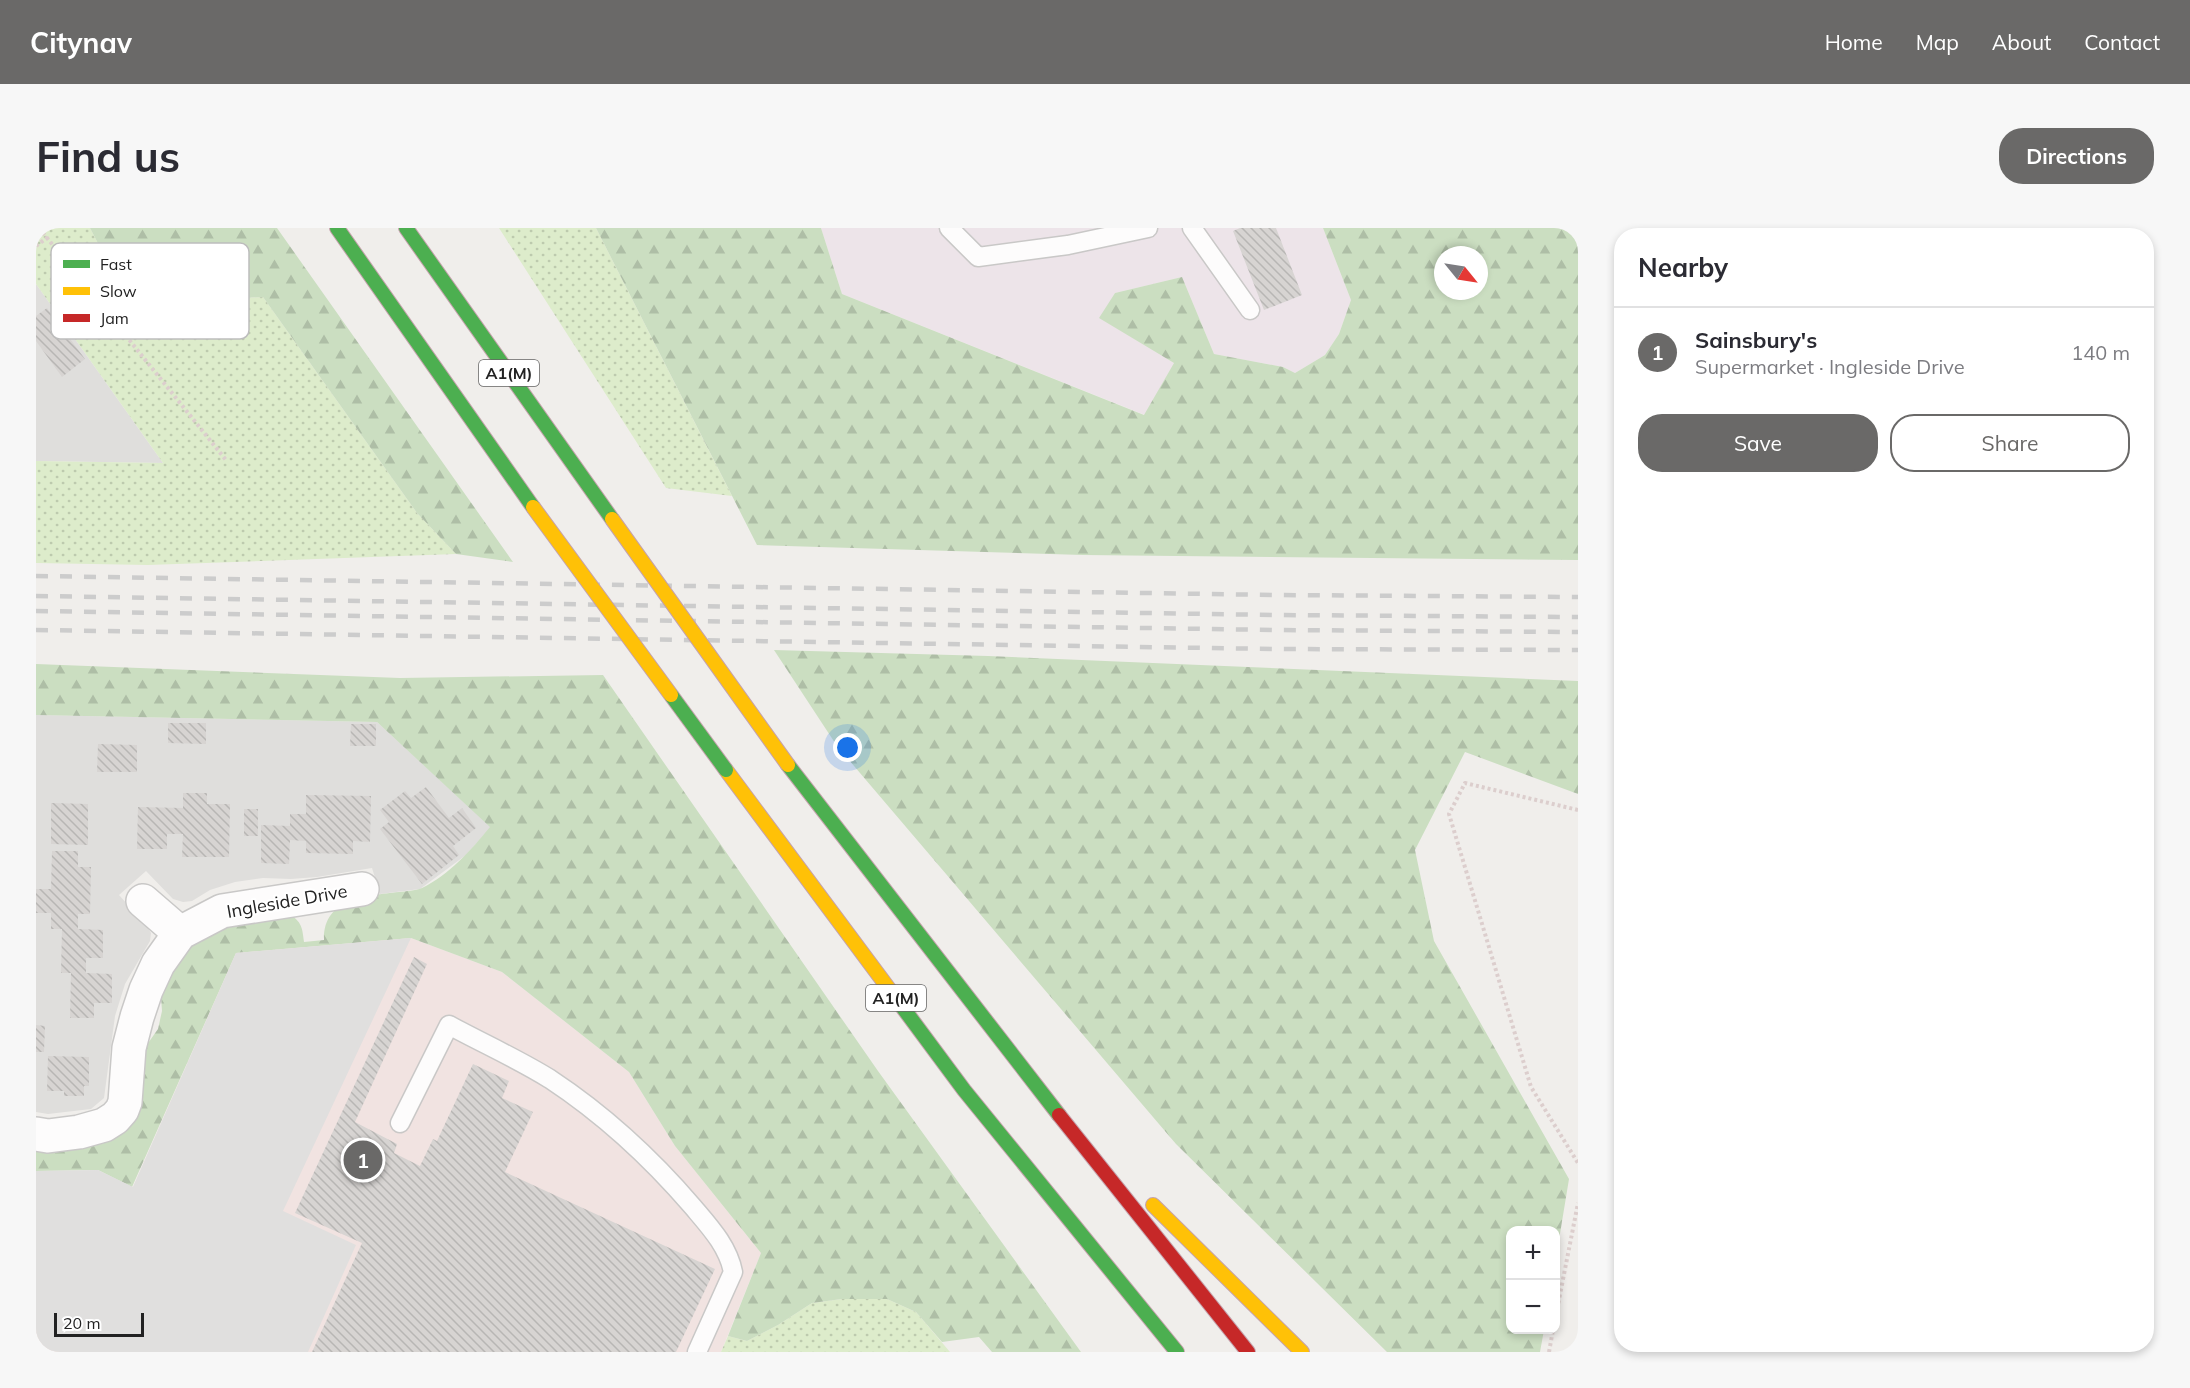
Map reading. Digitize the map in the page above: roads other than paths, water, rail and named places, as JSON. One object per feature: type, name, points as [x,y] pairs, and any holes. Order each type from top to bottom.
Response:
[{"type":"highway","name":"A1(M)","points":[[337,228],[533,507],[964,1090],[1177,1352]]},
{"type":"highway","name":"A1(M)","points":[[406,228],[788,765],[1059,1114],[1248,1352]]},
{"type":"highway","points":[[1059,1114],[1302,1352]]},
{"type":"highway","points":[[1070,1222],[1110,1291]]},
{"type":"street","name":"Ingleside Drive","points":[[36,1134],[48,1136],[79,1132],[104,1125],[122,1110],[125,1102],[129,1048],[137,1017],[146,990],[159,964],[180,933],[222,911],[362,889]]},
{"type":"street","points":[[143,901],[180,933]]},
{"type":"lane","points":[[949,228],[978,257],[1068,245],[1148,228]]},
{"type":"lane","points":[[1192,228],[1250,310]]},
{"type":"lane","points":[[400,1123],[449,1025],[548,1078],[604,1117],[680,1191],[717,1235],[730,1258],[733,1272],[697,1352]]},
{"type":"railway","points":[[36,576],[1276,595],[1578,597]]},
{"type":"railway","points":[[36,596],[1276,615],[1578,617]]},
{"type":"railway","points":[[36,611],[1276,630],[1578,632]]},
{"type":"railway","points":[[36,630],[1274,649],[1578,650]]},
{"type":"place","name":"Sainsbury's","points":[[363,1160]]}]
